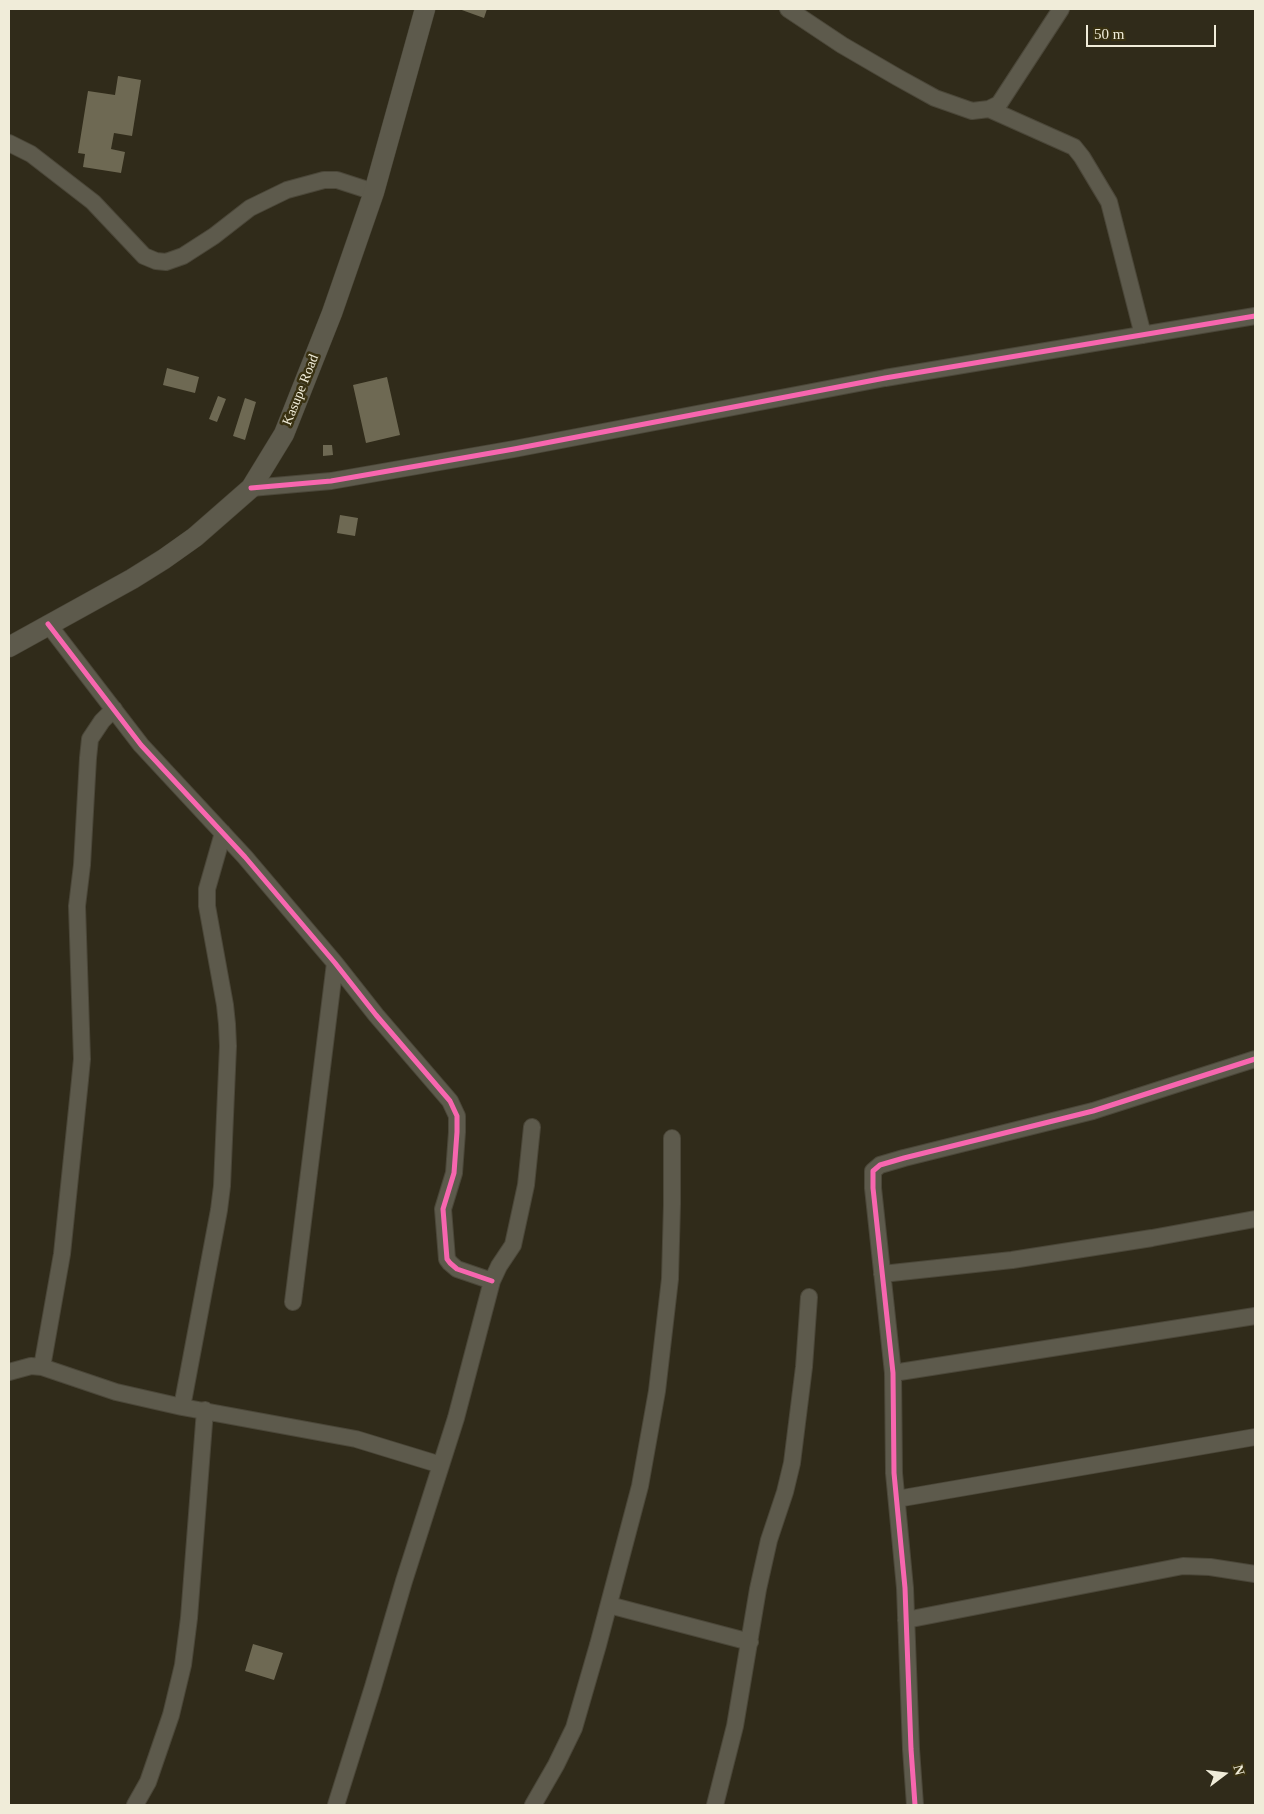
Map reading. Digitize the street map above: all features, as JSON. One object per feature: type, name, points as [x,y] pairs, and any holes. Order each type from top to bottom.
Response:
[{"type":"street","name":"Kasupe Road","points":[[9,647],[132,579],[164,559],[195,537],[251,488],[284,434],[332,312],[374,192],[425,9]]},
{"type":"street","points":[[788,9],[842,45],[935,98],[972,110],[989,109],[1004,98],[1061,9]]},
{"type":"street","points":[[989,109],[1074,147],[1082,157],[1109,202],[1143,335]]},
{"type":"street","points":[[9,142],[31,154],[93,202],[144,256],[156,261],[166,262],[182,256],[214,236],[250,208],[287,190],[324,180],[337,180],[374,192]]},
{"type":"street","points":[[251,488],[341,480],[886,378],[1255,316]]},
{"type":"street","points":[[48,624],[141,745],[223,833],[335,963],[376,1015],[455,1108],[457,1116],[456,1163],[442,1209],[447,1259],[457,1269],[492,1281]]},
{"type":"street","points":[[42,1367],[62,1254],[82,1059],[77,906],[82,865],[90,739],[102,720],[114,709]]},
{"type":"street","points":[[182,1406],[219,1210],[223,1178],[227,1024],[207,906],[207,889],[223,833]]},
{"type":"street","points":[[293,1302],[335,963]]},
{"type":"street","points":[[914,1805],[910,1749],[906,1620],[894,1464],[893,1373],[872,1176],[876,1168],[904,1158],[1093,1111],[1255,1059]]},
{"type":"street","points":[[336,1805],[456,1418],[492,1281],[499,1266],[513,1245],[526,1185],[532,1127]]},
{"type":"street","points":[[533,1805],[556,1765],[574,1728],[640,1486],[657,1390],[670,1279],[672,1138]]},
{"type":"street","points":[[882,1274],[1012,1260],[1152,1238],[1255,1218]]},
{"type":"street","points":[[715,1805],[735,1726],[758,1589],[769,1540],[786,1492],[792,1463],[804,1367],[809,1297]]},
{"type":"street","points":[[893,1373],[1255,1316]]},
{"type":"street","points":[[9,1372],[31,1366],[42,1367],[116,1392],[356,1440],[441,1465]]},
{"type":"street","points":[[135,1805],[148,1782],[171,1715],[182,1665],[189,1618],[205,1410]]},
{"type":"street","points":[[897,1500],[1255,1437]]},
{"type":"street","points":[[906,1620],[1176,1566],[1210,1567],[1255,1574]]},
{"type":"street","points":[[609,1605],[750,1642]]},
{"type":"building","points":[[459,9],[487,9],[484,18]]},
{"type":"building","points":[[118,76],[141,80],[132,136],[114,133],[111,149],[125,152],[121,173],[83,167],[85,154],[78,153],[88,91],[115,95]]},
{"type":"building","points":[[167,368],[199,377],[195,393],[163,385]]},
{"type":"building","points":[[387,377],[400,435],[366,443],[353,385]]},
{"type":"building","points":[[218,396],[226,399],[217,422],[209,419]]},
{"type":"building","points":[[245,398],[256,402],[245,440],[233,436]]},
{"type":"building","points":[[323,445],[332,445],[333,455],[323,456]]},
{"type":"building","points":[[340,515],[358,518],[355,536],[337,533]]},
{"type":"building","points":[[253,1644],[283,1653],[274,1680],[245,1671]]},
{"type":"cycle path","points":[[251,488],[331,481],[514,449],[885,378],[1255,316]]},
{"type":"cycle path","points":[[48,624],[141,745],[245,857],[450,1101],[457,1116],[457,1132],[454,1173],[443,1209],[447,1259],[457,1269],[492,1281]]},
{"type":"cycle path","points":[[915,1805],[905,1588],[894,1473],[893,1373],[873,1188],[873,1171],[880,1165],[904,1158],[1093,1111],[1255,1059]]}]
